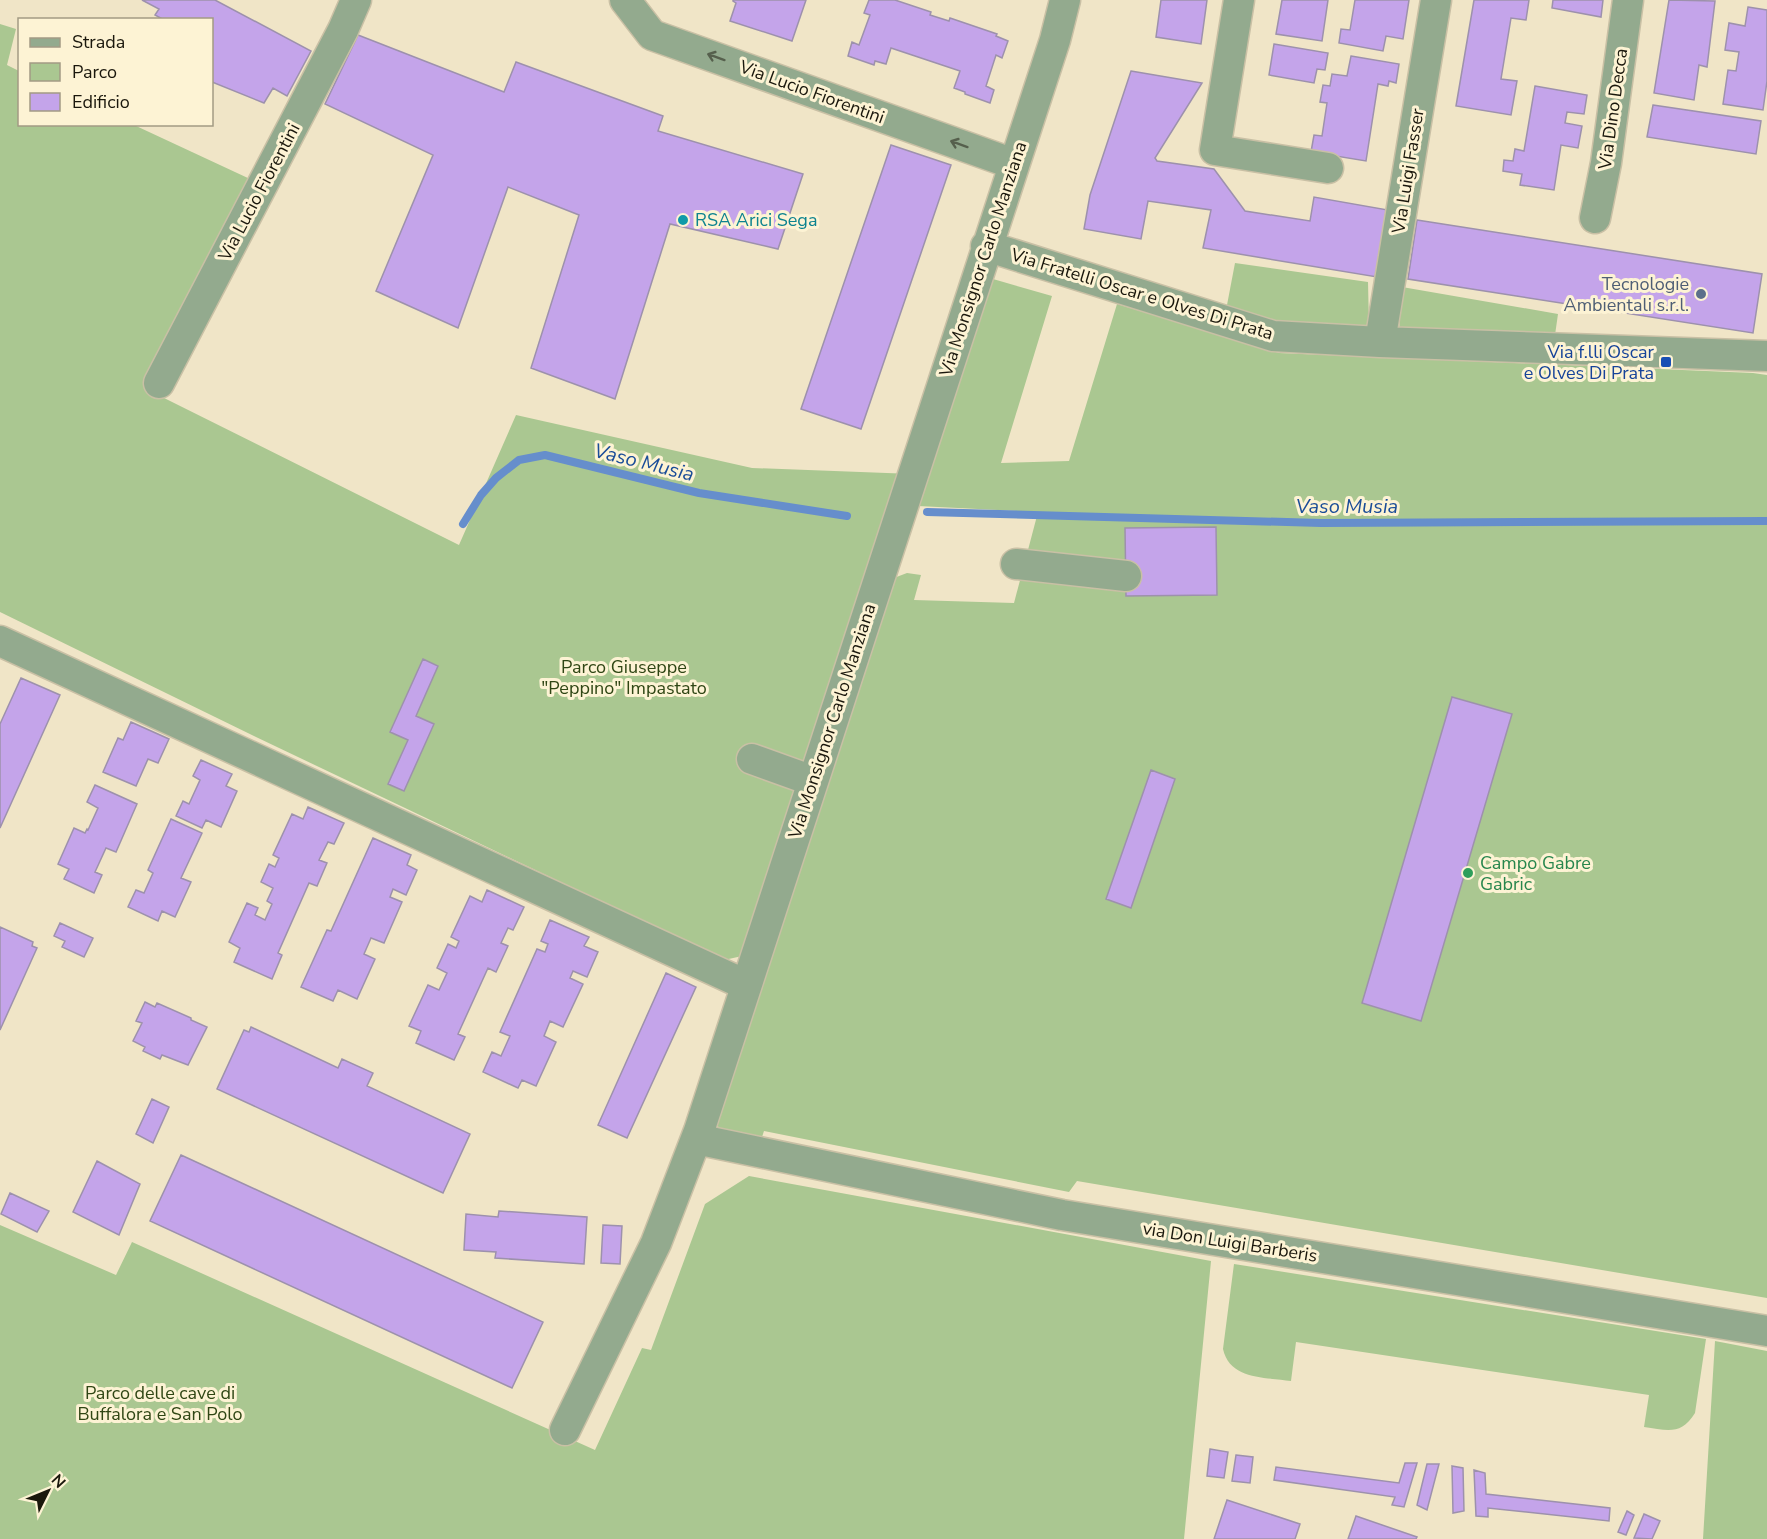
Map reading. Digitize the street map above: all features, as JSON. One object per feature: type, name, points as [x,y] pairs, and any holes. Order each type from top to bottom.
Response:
[{"type":"street","name":"Via Lucio Fiorentini","points":[[159,383],[343,30],[356,0]]},
{"type":"street","name":"Via Lucio Fiorentini","points":[[625,0],[652,34],[1014,164]]},
{"type":"street","name":"Via Monsignor Carlo Manziana","points":[[565,1430],[656,1243],[696,1138],[1055,40],[1065,0]]},
{"type":"street","points":[[1239,0],[1215,150],[1328,168]]},
{"type":"street","name":"Via Luigi Fasser","points":[[1380,342],[1436,0]]},
{"type":"street","name":"Via Dino Decca","points":[[1595,218],[1606,163],[1628,0]]},
{"type":"street","name":"Via Fratelli Oscar e Olves Di Prata","points":[[986,246],[1273,336],[1767,356]]},
{"type":"street","points":[[1016,564],[1126,576]]},
{"type":"street","points":[[0,641],[746,985]]},
{"type":"street","points":[[752,759],[813,781]]},
{"type":"street","name":"via Don Luigi Barberis","points":[[696,1138],[1062,1215],[1767,1331]]},
{"type":"green space","name":"Parco Giuseppe \"Peppino\" Impastato","points":[[0,24],[16,29],[7,65],[18,70],[18,126],[136,126],[250,179],[146,389],[459,545],[516,415],[752,468],[913,474],[756,953],[724,960],[0,612]]},
{"type":"green space","points":[[1235,263],[1368,282],[1369,326],[1277,324],[1227,305]]},
{"type":"green space","points":[[993,279],[1052,296],[1001,463],[1069,461],[1117,304],[1279,353],[1767,375],[1767,1298],[1077,1181],[1069,1192],[764,1131],[761,1140],[719,1130],[716,1118],[886,581],[907,573],[921,575],[914,600],[1014,603],[1038,512],[918,506]]},
{"type":"green space","points":[[1402,287],[1558,314],[1554,342],[1399,331]]},
{"type":"green space","name":"Parco delle cave di Buffalora e San Polo","points":[[749,1176],[1211,1261],[1184,1539],[0,1539],[0,1225],[116,1275],[132,1242],[595,1450],[642,1348],[651,1350],[705,1204]]},
{"type":"green space","points":[[1234,1264],[1706,1339],[1695,1413],[1684,1425],[1673,1430],[1644,1427],[1649,1395],[1296,1342],[1291,1381],[1250,1375],[1233,1367],[1223,1349]]},
{"type":"green space","points":[[1715,1341],[1767,1351],[1767,1539],[1703,1539]]},
{"type":"building","points":[[142,0],[215,0],[311,51],[287,96],[273,88],[264,103],[213,82],[213,18],[160,18],[155,15],[159,9]]},
{"type":"building","points":[[733,0],[806,0],[792,41],[730,21],[736,3]]},
{"type":"building","points":[[869,0],[895,0],[931,12],[930,15],[949,21],[950,18],[997,34],[996,36],[1008,41],[1002,58],[996,55],[986,86],[994,90],[990,103],[954,88],[960,71],[891,48],[886,64],[875,61],[874,65],[848,56],[852,42],[859,45],[870,15],[864,13]]},
{"type":"building","points":[[1161,0],[1207,0],[1201,44],[1156,37]]},
{"type":"building","points":[[1282,0],[1328,0],[1322,41],[1276,34]]},
{"type":"building","points":[[1355,0],[1409,0],[1403,39],[1386,36],[1383,51],[1339,43],[1341,29],[1350,30]]},
{"type":"building","points":[[1474,0],[1529,0],[1526,20],[1511,18],[1501,79],[1517,81],[1511,115],[1456,106]]},
{"type":"building","points":[[1553,0],[1603,0],[1601,17],[1552,8]]},
{"type":"building","points":[[1669,0],[1715,1],[1707,67],[1699,65],[1694,100],[1654,93]]},
{"type":"building","points":[[1748,7],[1767,10],[1767,81],[1763,110],[1723,104],[1728,70],[1736,71],[1739,52],[1725,50],[1729,23],[1745,26]]},
{"type":"building","name":"RSA Arici Sega","points":[[358,35],[504,92],[516,62],[663,116],[658,131],[803,174],[778,249],[670,224],[615,399],[531,368],[579,215],[508,187],[458,328],[376,291],[433,155],[325,104]]},
{"type":"building","points":[[1274,44],[1328,53],[1325,70],[1317,69],[1314,83],[1269,75]]},
{"type":"building","points":[[1351,56],[1399,64],[1396,83],[1389,81],[1388,86],[1378,84],[1366,161],[1311,152],[1314,135],[1322,136],[1327,103],[1320,102],[1323,85],[1330,86],[1332,74],[1347,76]]},
{"type":"building","points":[[1131,71],[1202,83],[1155,158],[1157,161],[1214,169],[1245,211],[1310,221],[1314,197],[1388,210],[1377,277],[1203,248],[1211,210],[1148,201],[1141,239],[1084,229],[1090,195]]},
{"type":"building","points":[[1535,86],[1587,95],[1584,114],[1567,112],[1565,123],[1582,126],[1578,148],[1561,145],[1554,190],[1520,185],[1522,174],[1503,171],[1504,160],[1513,161],[1515,149],[1524,151]]},
{"type":"building","points":[[1653,105],[1761,121],[1756,154],[1647,137]]},
{"type":"building","points":[[891,145],[951,165],[861,429],[801,409]]},
{"type":"building","points":[[1417,220],[1762,274],[1753,333],[1408,279]]},
{"type":"building","points":[[1216,527],[1217,595],[1126,596],[1125,528]]},
{"type":"building","points":[[423,659],[438,666],[416,716],[434,724],[404,791],[388,784],[408,740],[390,732]]},
{"type":"building","points":[[21,678],[60,695],[0,828],[0,724]]},
{"type":"building","points":[[1452,697],[1512,714],[1421,1021],[1362,1003]]},
{"type":"building","points":[[131,722],[169,739],[158,763],[148,759],[136,786],[103,772],[118,738],[123,740]]},
{"type":"building","points":[[201,760],[232,774],[226,786],[237,791],[221,827],[206,820],[202,828],[176,816],[183,801],[189,804],[200,780],[193,776]]},
{"type":"building","points":[[1151,770],[1175,779],[1131,908],[1106,899]]},
{"type":"building","points":[[95,785],[137,804],[116,852],[106,848],[95,872],[102,875],[94,893],[64,879],[69,869],[58,864],[74,828],[85,833],[88,830],[98,808],[87,802]]},
{"type":"building","points":[[308,807],[344,823],[334,844],[328,842],[319,860],[327,863],[317,886],[309,883],[278,953],[282,955],[272,979],[234,962],[240,948],[229,942],[247,903],[258,908],[255,915],[265,920],[272,904],[267,901],[273,888],[261,882],[269,864],[275,867],[279,858],[273,855],[292,814],[303,819]]},
{"type":"building","points":[[171,819],[202,833],[181,878],[191,882],[175,917],[162,911],[158,921],[128,907],[136,890],[144,893],[153,873],[148,870]]},
{"type":"building","points":[[373,838],[411,855],[407,865],[417,870],[406,895],[393,889],[390,897],[402,902],[384,943],[371,938],[364,954],[375,959],[357,999],[338,990],[333,1001],[301,987],[327,930],[331,931]]},
{"type":"building","points":[[487,890],[524,907],[513,930],[508,928],[501,943],[508,946],[496,972],[488,968],[458,1034],[465,1037],[454,1060],[416,1043],[421,1031],[409,1026],[428,985],[439,990],[447,973],[437,968],[448,944],[456,948],[459,941],[451,937],[470,896],[482,902]]},
{"type":"building","points":[[550,920],[589,937],[584,946],[598,952],[587,977],[573,971],[570,978],[583,984],[563,1027],[550,1021],[544,1036],[556,1042],[536,1086],[522,1080],[518,1088],[483,1072],[492,1052],[501,1056],[510,1036],[500,1032],[537,949],[545,952],[548,944],[541,941]]},
{"type":"building","points":[[60,923],[93,938],[84,957],[62,947],[65,941],[54,936]]},
{"type":"building","points":[[0,927],[33,942],[32,946],[37,948],[0,1030]]},
{"type":"building","points":[[666,973],[696,987],[627,1138],[598,1125]]},
{"type":"building","points":[[145,1002],[155,1007],[157,1003],[207,1027],[188,1065],[162,1055],[160,1059],[143,1051],[145,1047],[133,1041],[142,1023],[136,1021]]},
{"type":"building","points":[[251,1027],[338,1068],[342,1059],[373,1073],[367,1086],[470,1134],[443,1193],[217,1089],[244,1030],[249,1032]]},
{"type":"building","points":[[152,1099],[169,1107],[153,1143],[136,1134]]},
{"type":"building","points":[[181,1155],[543,1322],[512,1388],[150,1221]]},
{"type":"building","points":[[97,1161],[140,1184],[119,1235],[73,1212]]},
{"type":"building","points":[[10,1193],[49,1211],[37,1232],[1,1214]]},
{"type":"building","points":[[499,1211],[587,1217],[584,1264],[495,1258],[496,1252],[464,1250],[466,1214],[498,1217]]},
{"type":"building","points":[[603,1225],[622,1226],[620,1264],[601,1263]]},
{"type":"building","points":[[1210,1449],[1228,1452],[1224,1478],[1207,1476]]},
{"type":"building","points":[[1236,1455],[1253,1457],[1250,1483],[1232,1481]]},
{"type":"building","points":[[1405,1463],[1417,1463],[1404,1507],[1392,1505],[1395,1497],[1274,1480],[1276,1467],[1399,1483]]},
{"type":"building","points":[[1427,1464],[1439,1464],[1427,1510],[1417,1505]]},
{"type":"building","points":[[1452,1466],[1463,1468],[1464,1511],[1453,1513]]},
{"type":"building","points":[[1474,1470],[1485,1473],[1486,1494],[1610,1508],[1609,1521],[1488,1508],[1488,1517],[1476,1516]]},
{"type":"building","points":[[1227,1500],[1300,1524],[1295,1539],[1214,1539]]},
{"type":"building","points":[[1627,1511],[1634,1515],[1626,1535],[1618,1532]]},
{"type":"building","points":[[1644,1514],[1660,1521],[1652,1539],[1634,1538]]},
{"type":"building","points":[[1356,1516],[1417,1537],[1416,1539],[1348,1539]]},
{"type":"waterway","name":"Vaso Musia","points":[[463,524],[481,495],[496,478],[519,460],[545,455],[699,493],[847,516]]},
{"type":"waterway","name":"Vaso Musia","points":[[927,512],[1321,523],[1767,521]]},
{"type":"place","name":"RSA Arici Sega","points":[[683,220]]},
{"type":"place","name":"Tecnologie Ambientali s.r.l.","points":[[1701,294]]},
{"type":"place","name":"Via f.lli Oscar e Olves Di Prata","points":[[1666,362]]},
{"type":"place","name":"Campo Gabre Gabric","points":[[1468,873]]}]
